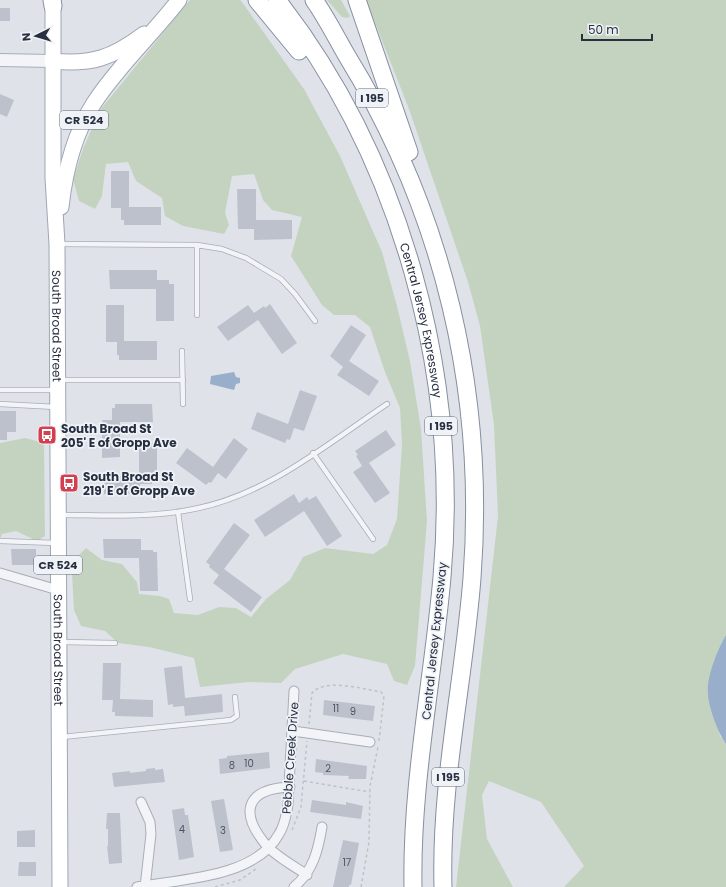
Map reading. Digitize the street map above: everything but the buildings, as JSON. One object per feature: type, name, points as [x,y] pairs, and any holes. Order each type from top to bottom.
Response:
[{"type":"highway","points":[[257,0],[292,40],[326,94],[360,154],[401,237]]},
{"type":"highway","name":"Central Jersey Expressway","points":[[276,0],[308,45],[353,121],[372,161],[401,237],[423,314],[432,357],[442,430],[445,489],[442,577],[418,776],[414,827],[413,887]]},
{"type":"highway","name":"I 195","points":[[314,0],[382,116],[420,202],[443,272],[462,353],[473,443],[475,489],[472,580],[448,780],[444,829],[442,887]]},
{"type":"highway","points":[[357,0],[411,157],[420,202]]},
{"type":"main road","name":"South Broad Street","points":[[57,244],[62,198],[69,161],[84,121],[104,88],[179,0]]},
{"type":"main road","name":"South Broad Street","points":[[52,2],[53,178],[57,244],[60,887]]},
{"type":"main road","points":[[52,61],[75,63],[92,61],[109,55],[132,42],[162,20]]},
{"type":"street","points":[[0,60],[52,61]]},
{"type":"street","points":[[0,573],[58,590]]},
{"type":"street","name":"Pebble Creek Drive","points":[[142,887],[227,871],[254,859],[279,835],[285,822],[290,787],[294,691]]},
{"type":"street","points":[[293,731],[370,742]]},
{"type":"street","points":[[290,787],[266,790],[255,798],[251,805],[250,819],[253,826],[268,847],[307,875]]},
{"type":"street","points":[[141,802],[150,822],[151,834],[142,887]]},
{"type":"street","points":[[294,887],[307,875],[315,858],[322,827]]},
{"type":"lane","points":[[57,244],[197,245],[222,249],[246,258],[281,279],[315,321]]},
{"type":"lane","points":[[197,245],[197,315]]},
{"type":"lane","points":[[182,351],[183,404]]},
{"type":"lane","points":[[0,390],[58,385],[183,380]]},
{"type":"lane","points":[[0,404],[58,407]]},
{"type":"lane","points":[[58,514],[146,515],[178,512],[218,503],[242,495],[268,482],[387,404]]},
{"type":"lane","points":[[313,453],[373,539]]},
{"type":"lane","points":[[178,512],[190,599]]},
{"type":"lane","points":[[0,541],[58,543]]},
{"type":"lane","points":[[58,642],[115,643]]},
{"type":"lane","points":[[59,737],[231,720],[237,716],[234,697]]},
{"type":"path","points":[[291,832],[297,822],[301,807],[312,693],[320,687],[332,685],[384,693],[381,736],[370,792],[369,842],[361,887]]},
{"type":"path","points":[[304,781],[370,792]]},
{"type":"green space","points":[[190,0],[240,0],[242,2],[304,89],[340,156],[382,252],[410,361],[421,429],[427,521],[415,666],[407,685],[394,681],[387,664],[343,654],[295,669],[281,683],[249,682],[200,687],[194,658],[149,647],[118,643],[105,631],[81,626],[74,610],[72,573],[76,558],[86,548],[102,560],[122,564],[137,582],[139,594],[160,596],[169,599],[174,613],[198,615],[219,607],[236,608],[251,617],[266,599],[290,580],[303,557],[325,548],[373,554],[387,545],[397,519],[402,444],[400,408],[385,372],[370,327],[355,315],[334,315],[322,305],[291,256],[302,217],[272,210],[263,200],[254,174],[232,176],[225,213],[229,225],[224,234],[183,226],[165,216],[162,198],[136,181],[128,162],[106,164],[102,196],[95,209],[79,201],[73,179],[83,149],[100,110]]},
{"type":"green space","points":[[327,0],[341,0],[350,16],[348,18],[342,17]]},
{"type":"green space","points":[[366,0],[726,0],[726,635],[719,648],[711,673],[720,736],[726,744],[726,887],[564,887],[584,866],[541,802],[489,781],[482,795],[487,839],[513,887],[456,887],[498,516],[494,425],[480,326],[468,282],[409,109]]},
{"type":"green space","points":[[25,438],[44,443],[45,536],[37,541],[16,531],[2,534],[0,539],[0,443]]},
{"type":"water","points":[[234,372],[236,377],[240,378],[240,383],[236,384],[234,390],[210,384],[211,376]]},
{"type":"water","points":[[726,635],[726,744],[714,720],[708,699],[708,687],[713,663]]},
{"type":"place","name":"South Broad St 205' E of Gropp Ave","points":[[47,435]]},
{"type":"place","name":"South Broad St 219' E of Gropp Ave","points":[[69,483]]}]
